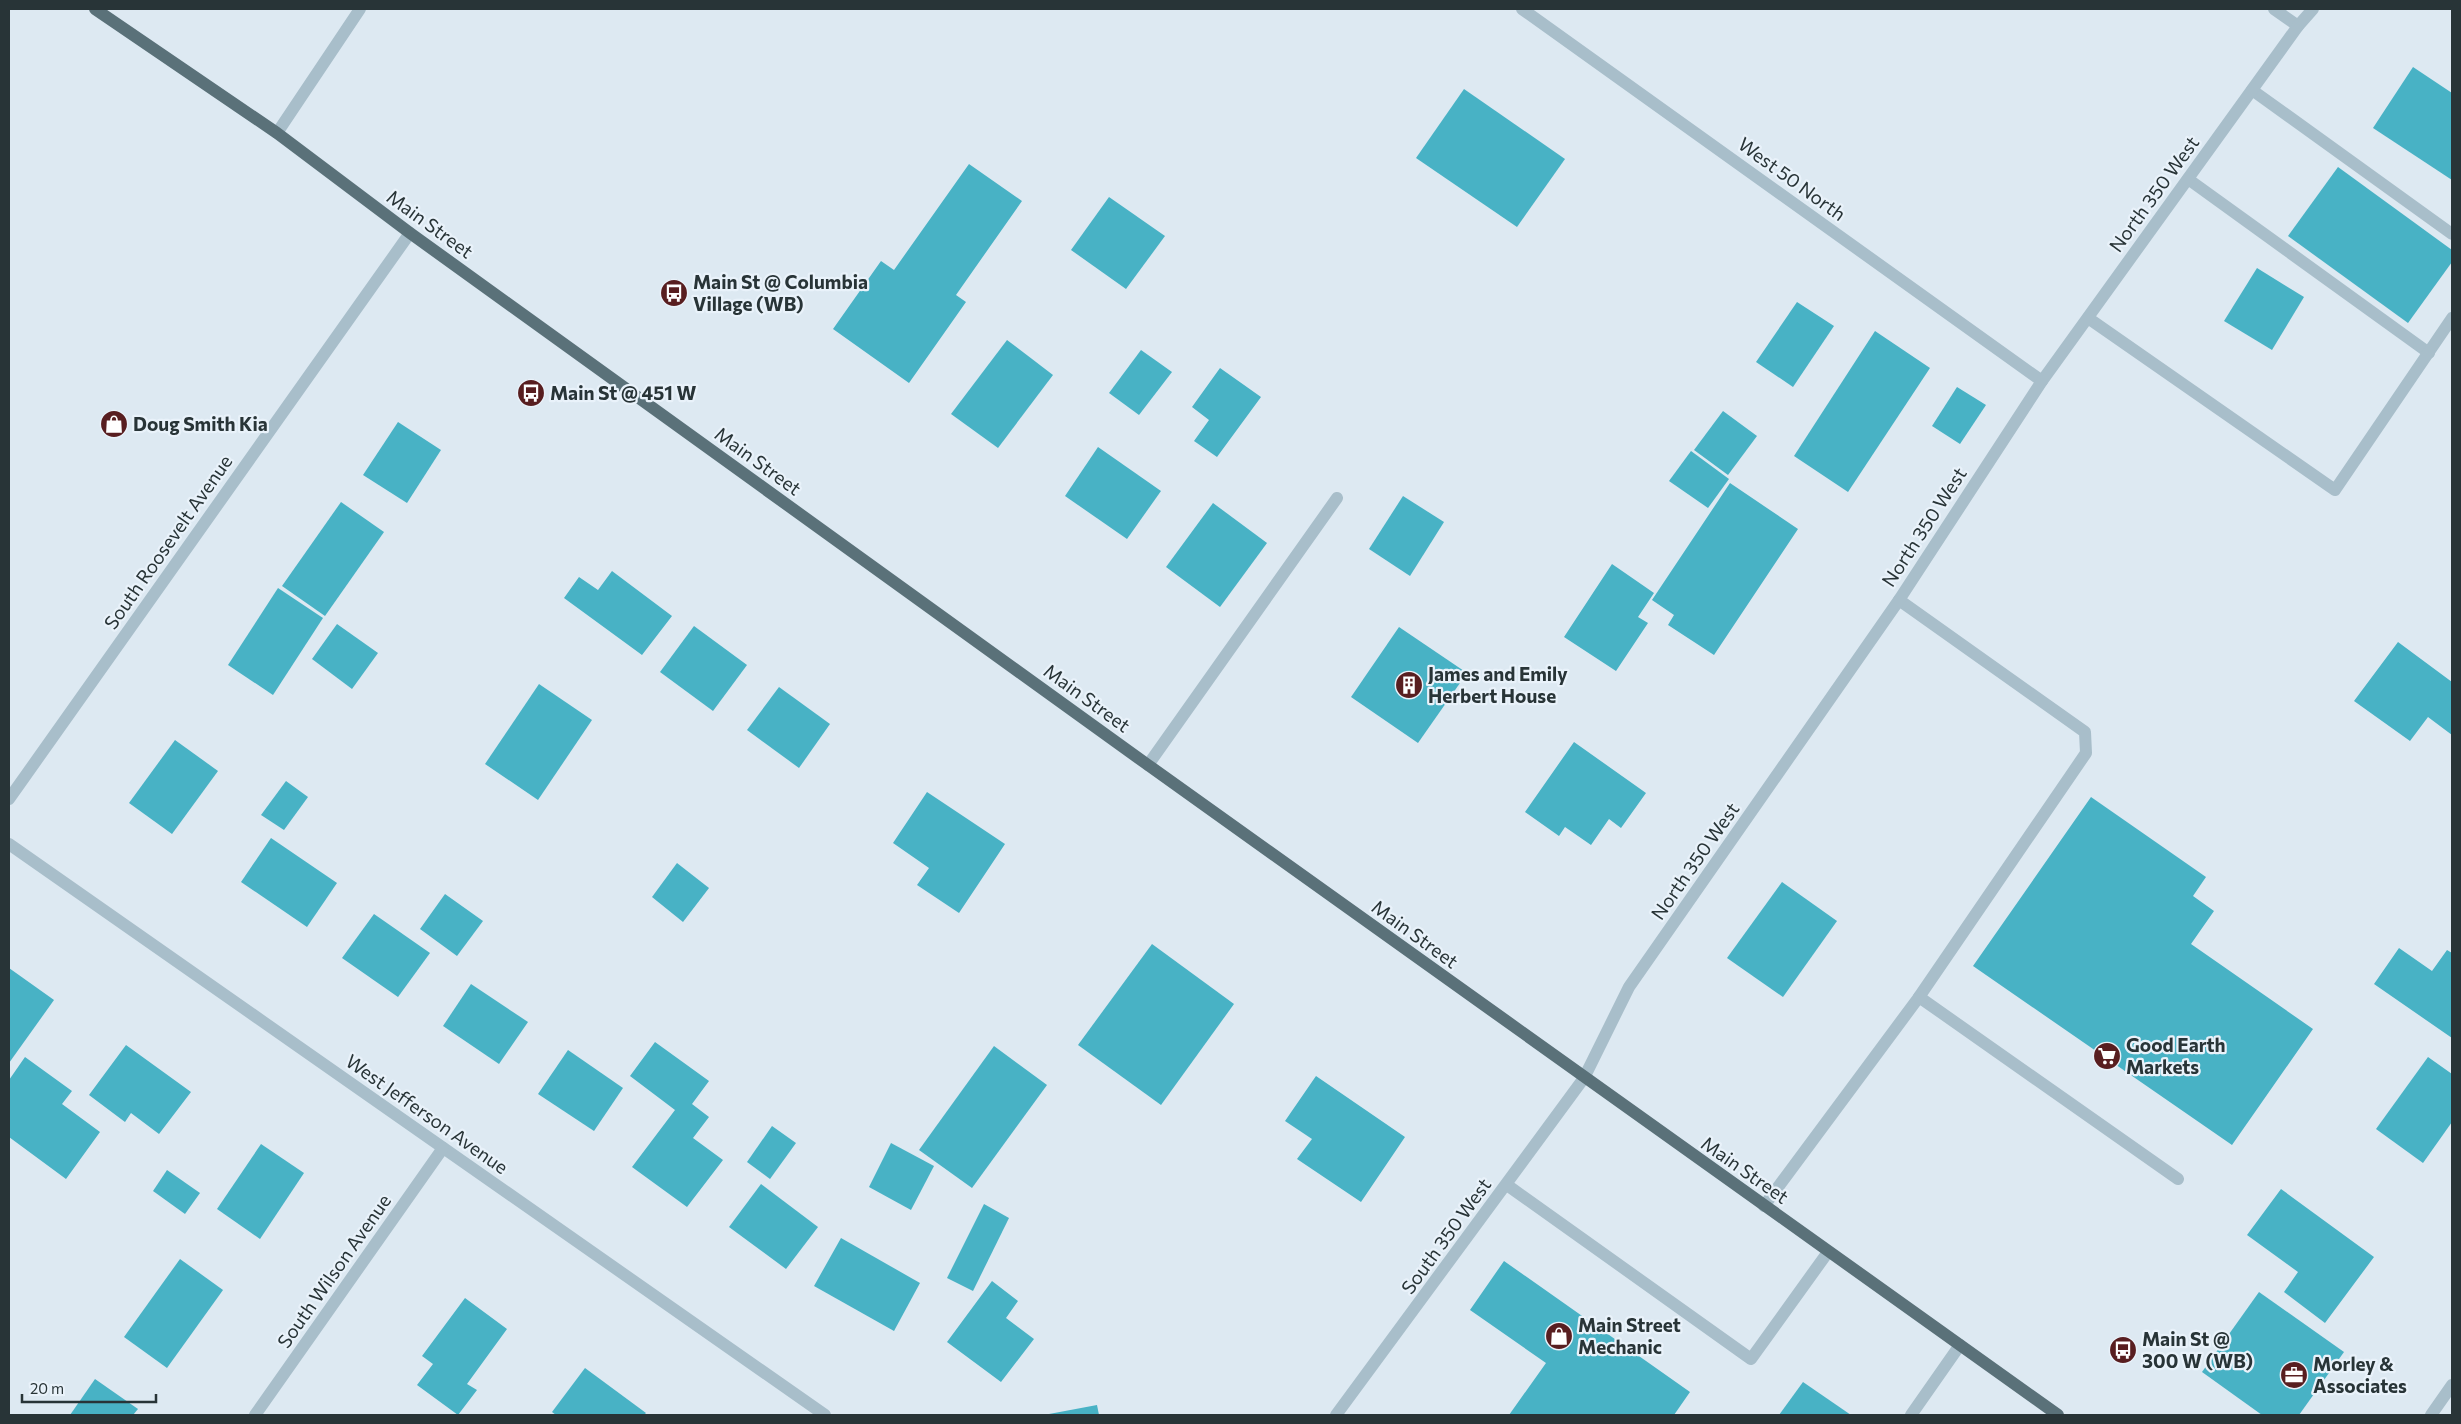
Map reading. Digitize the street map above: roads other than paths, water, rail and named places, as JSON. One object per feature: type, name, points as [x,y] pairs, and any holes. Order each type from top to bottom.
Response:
[{"type":"main road","name":"Main Street","points":[[94,9],[277,133],[410,233],[1148,765],[2058,1415]]},
{"type":"street","points":[[277,133],[360,9]]},
{"type":"street","name":"West 50 North","points":[[1522,9],[2042,381]]},
{"type":"street","points":[[2274,9],[2298,26]]},
{"type":"street","name":"North 350 West","points":[[1584,1078],[1629,988],[1899,600],[2042,381],[2298,26],[2313,9]]},
{"type":"street","points":[[2252,90],[2452,234]]},
{"type":"street","points":[[2188,179],[2428,353]]},
{"type":"street","name":"South Roosevelt Avenue","points":[[9,799],[410,233]]},
{"type":"street","points":[[2088,318],[2335,490],[2452,318]]},
{"type":"street","points":[[1148,765],[1337,498]]},
{"type":"street","points":[[1764,1206],[1919,997],[2086,753],[2085,732],[1899,600]]},
{"type":"street","name":"West Jefferson Avenue","points":[[9,844],[825,1415]]},
{"type":"street","points":[[1919,997],[2178,1179]]},
{"type":"street","name":"South 350 West","points":[[1336,1415],[1584,1078]]},
{"type":"street","name":"South Wilson Avenue","points":[[255,1415],[443,1148]]},
{"type":"street","points":[[1507,1184],[1752,1359],[1828,1252]]},
{"type":"street","points":[[1911,1415],[1960,1345]]},
{"type":"street","points":[[2431,1415],[2451,1390]]},
{"type":"place","name":"Main St @ Columbia Village (WB)","points":[[674,293]]},
{"type":"place","name":"Main St @ 451 W","points":[[531,393]]},
{"type":"place","name":"Doug Smith Kia","points":[[114,424]]},
{"type":"place","name":"James and Emily Herbert House","points":[[1409,685]]},
{"type":"place","name":"Good Earth Markets","points":[[2107,1056]]},
{"type":"place","name":"Main Street Mechanic","points":[[1559,1336]]},
{"type":"place","name":"Main St @ 300 W (WB)","points":[[2123,1350]]},
{"type":"place","name":"Morley & Associates","points":[[2294,1375]]}]
